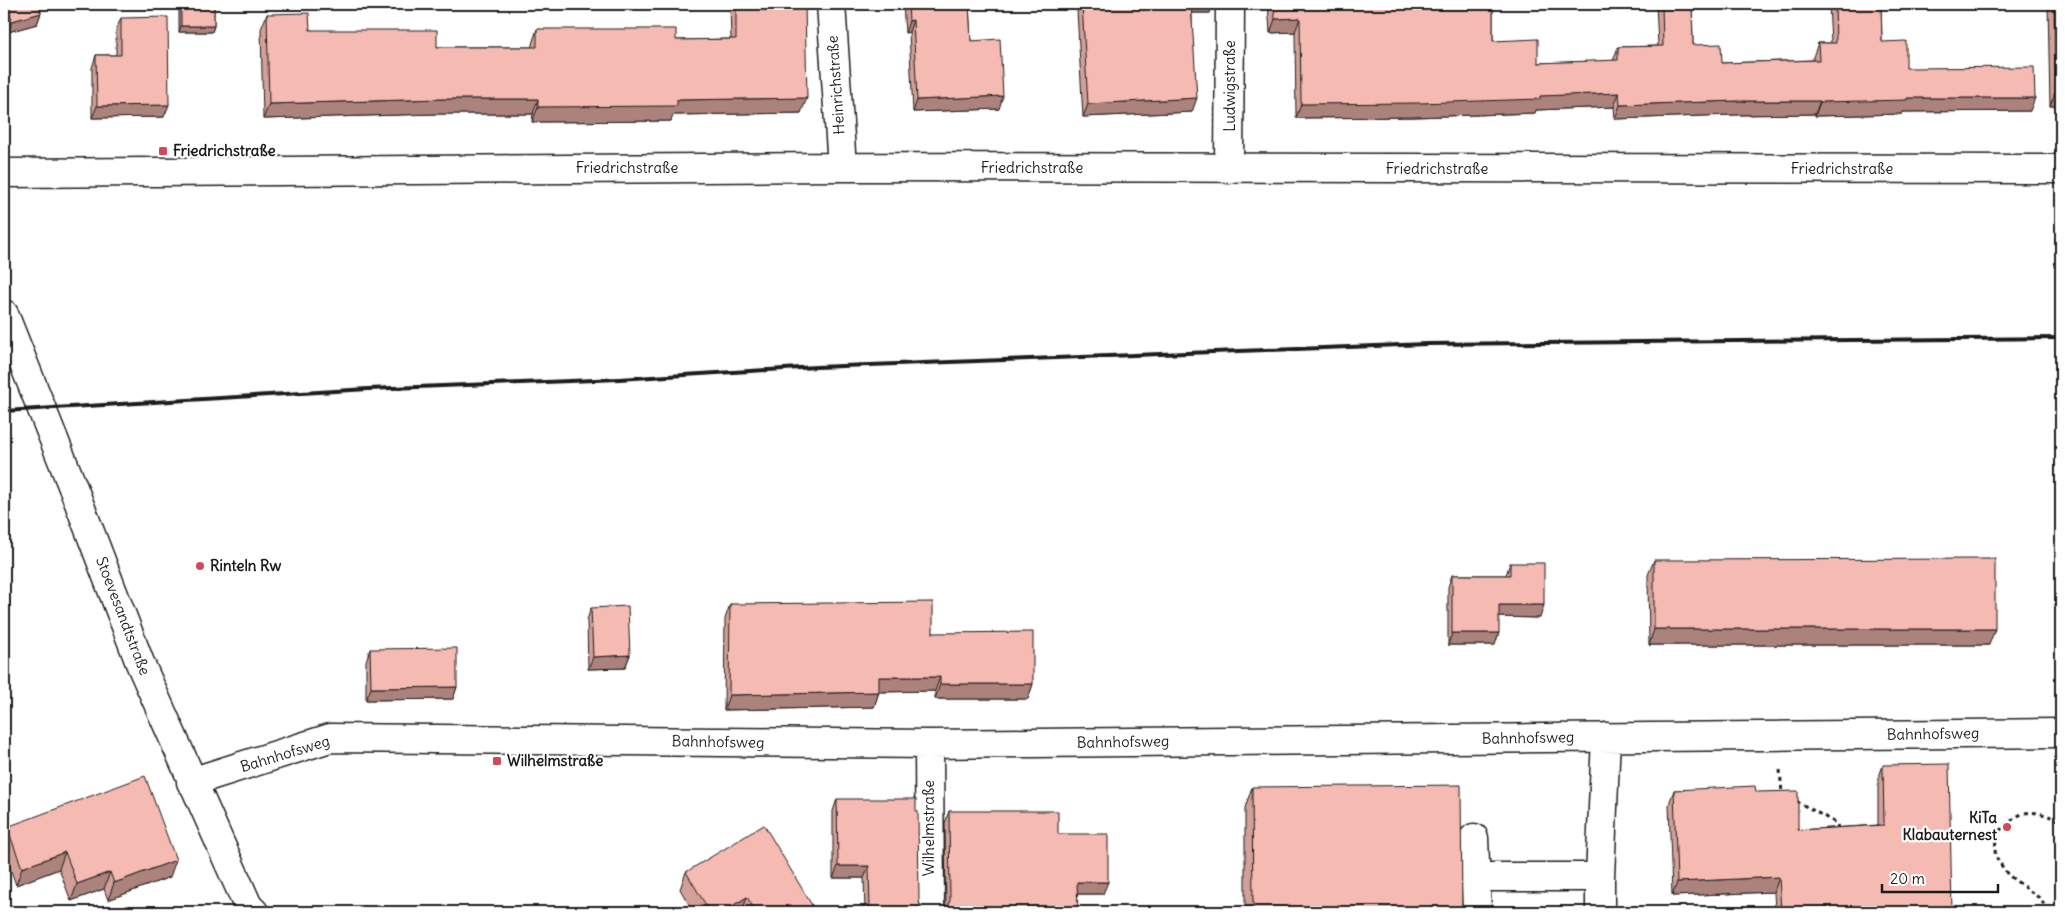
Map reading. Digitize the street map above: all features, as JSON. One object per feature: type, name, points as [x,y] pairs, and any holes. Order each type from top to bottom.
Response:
[{"type":"street","name":"Heinrichstraße","points":[[831,4],[842,167]]},
{"type":"street","name":"Ludwigstraße","points":[[1229,169],[1230,4]]},
{"type":"street","name":"Friedrichstraße","points":[[4,173],[842,167],[2061,169]]},
{"type":"street","name":"Stoevesandtstraße","points":[[4,314],[140,663],[191,782],[248,906],[254,912]]},
{"type":"street","name":"Bahnhofsweg","points":[[191,782],[330,738],[929,744],[2061,733]]},
{"type":"street","points":[[1600,912],[1606,737]]},
{"type":"street","name":"Wilhelmstraße","points":[[929,744],[930,912]]},
{"type":"street","points":[[1474,838],[1477,912]]},
{"type":"street","points":[[1476,877],[1600,877]]},
{"type":"path","points":[[1778,736],[1780,792],[1836,823],[1839,831]]},
{"type":"path","points":[[2046,912],[2042,900],[2008,875],[1996,856],[1996,834],[2016,815],[2038,812],[2061,820]]},
{"type":"building","points":[[8,4],[39,4],[41,13],[12,21]]},
{"type":"building","points":[[181,4],[214,4],[214,26],[181,26]]},
{"type":"building","points":[[736,4],[805,4],[807,98],[677,100],[677,106],[538,107],[538,99],[440,99],[269,104],[267,14],[309,13],[310,30],[437,30],[437,47],[537,47],[537,29],[676,29],[676,40],[736,39]]},
{"type":"building","points":[[908,4],[969,4],[971,41],[1000,39],[1003,96],[917,100],[913,20],[909,21]]},
{"type":"building","points":[[1082,4],[1191,4],[1197,98],[1088,104]]},
{"type":"building","points":[[1274,4],[1493,4],[1493,41],[1538,39],[1538,63],[1618,60],[1618,47],[1663,46],[1662,4],[1692,4],[1693,45],[1721,44],[1722,63],[1819,60],[1818,43],[1836,43],[1835,4],[1881,4],[1882,42],[1906,41],[1906,68],[2034,67],[2035,98],[1907,98],[1907,100],[1737,101],[1620,105],[1619,93],[1540,96],[1540,99],[1301,104],[1300,18],[1275,19]]},
{"type":"building","points":[[2054,4],[2061,4],[2061,90],[2056,90]]},
{"type":"building","points":[[168,17],[169,105],[97,106],[96,55],[121,55],[121,18]]},
{"type":"building","points":[[1995,559],[1995,629],[1654,629],[1654,560]]},
{"type":"building","points":[[1510,563],[1544,563],[1544,605],[1499,605],[1499,633],[1452,633],[1452,575],[1510,575]]},
{"type":"building","points":[[933,602],[933,633],[1033,632],[1033,684],[940,684],[940,677],[879,677],[879,692],[729,695],[730,604]]},
{"type":"building","points":[[628,606],[630,655],[593,657],[591,608]]},
{"type":"building","points":[[457,648],[457,687],[371,688],[370,649]]},
{"type":"building","points":[[1949,764],[1952,912],[1781,912],[1779,877],[1677,882],[1674,790],[1755,786],[1756,792],[1798,791],[1798,830],[1884,825],[1883,765]]},
{"type":"building","points":[[145,776],[176,860],[114,883],[110,872],[77,884],[65,852],[22,868],[7,827]]},
{"type":"building","points":[[1461,785],[1462,912],[1253,912],[1252,787]]},
{"type":"building","points":[[837,799],[916,799],[916,811],[918,811],[919,901],[921,908],[925,912],[870,912],[869,866],[838,866]]},
{"type":"building","points":[[949,811],[1058,811],[1058,834],[1108,834],[1108,882],[1077,882],[1078,912],[944,912],[948,908],[950,900]]},
{"type":"building","points":[[764,825],[813,907],[804,912],[756,912],[747,897],[722,912],[710,912],[686,872]]},
{"type":"railway","points":[[4,411],[368,389],[619,379],[816,367],[1427,344],[2061,338]]},
{"type":"place","name":"Friedrichstraße","points":[[163,151]]},
{"type":"place","name":"Rinteln Rw","points":[[200,566]]},
{"type":"place","name":"Wilhelmstraße","points":[[497,761]]},
{"type":"place","name":"KiTa Klabauternest","points":[[2007,827]]}]
